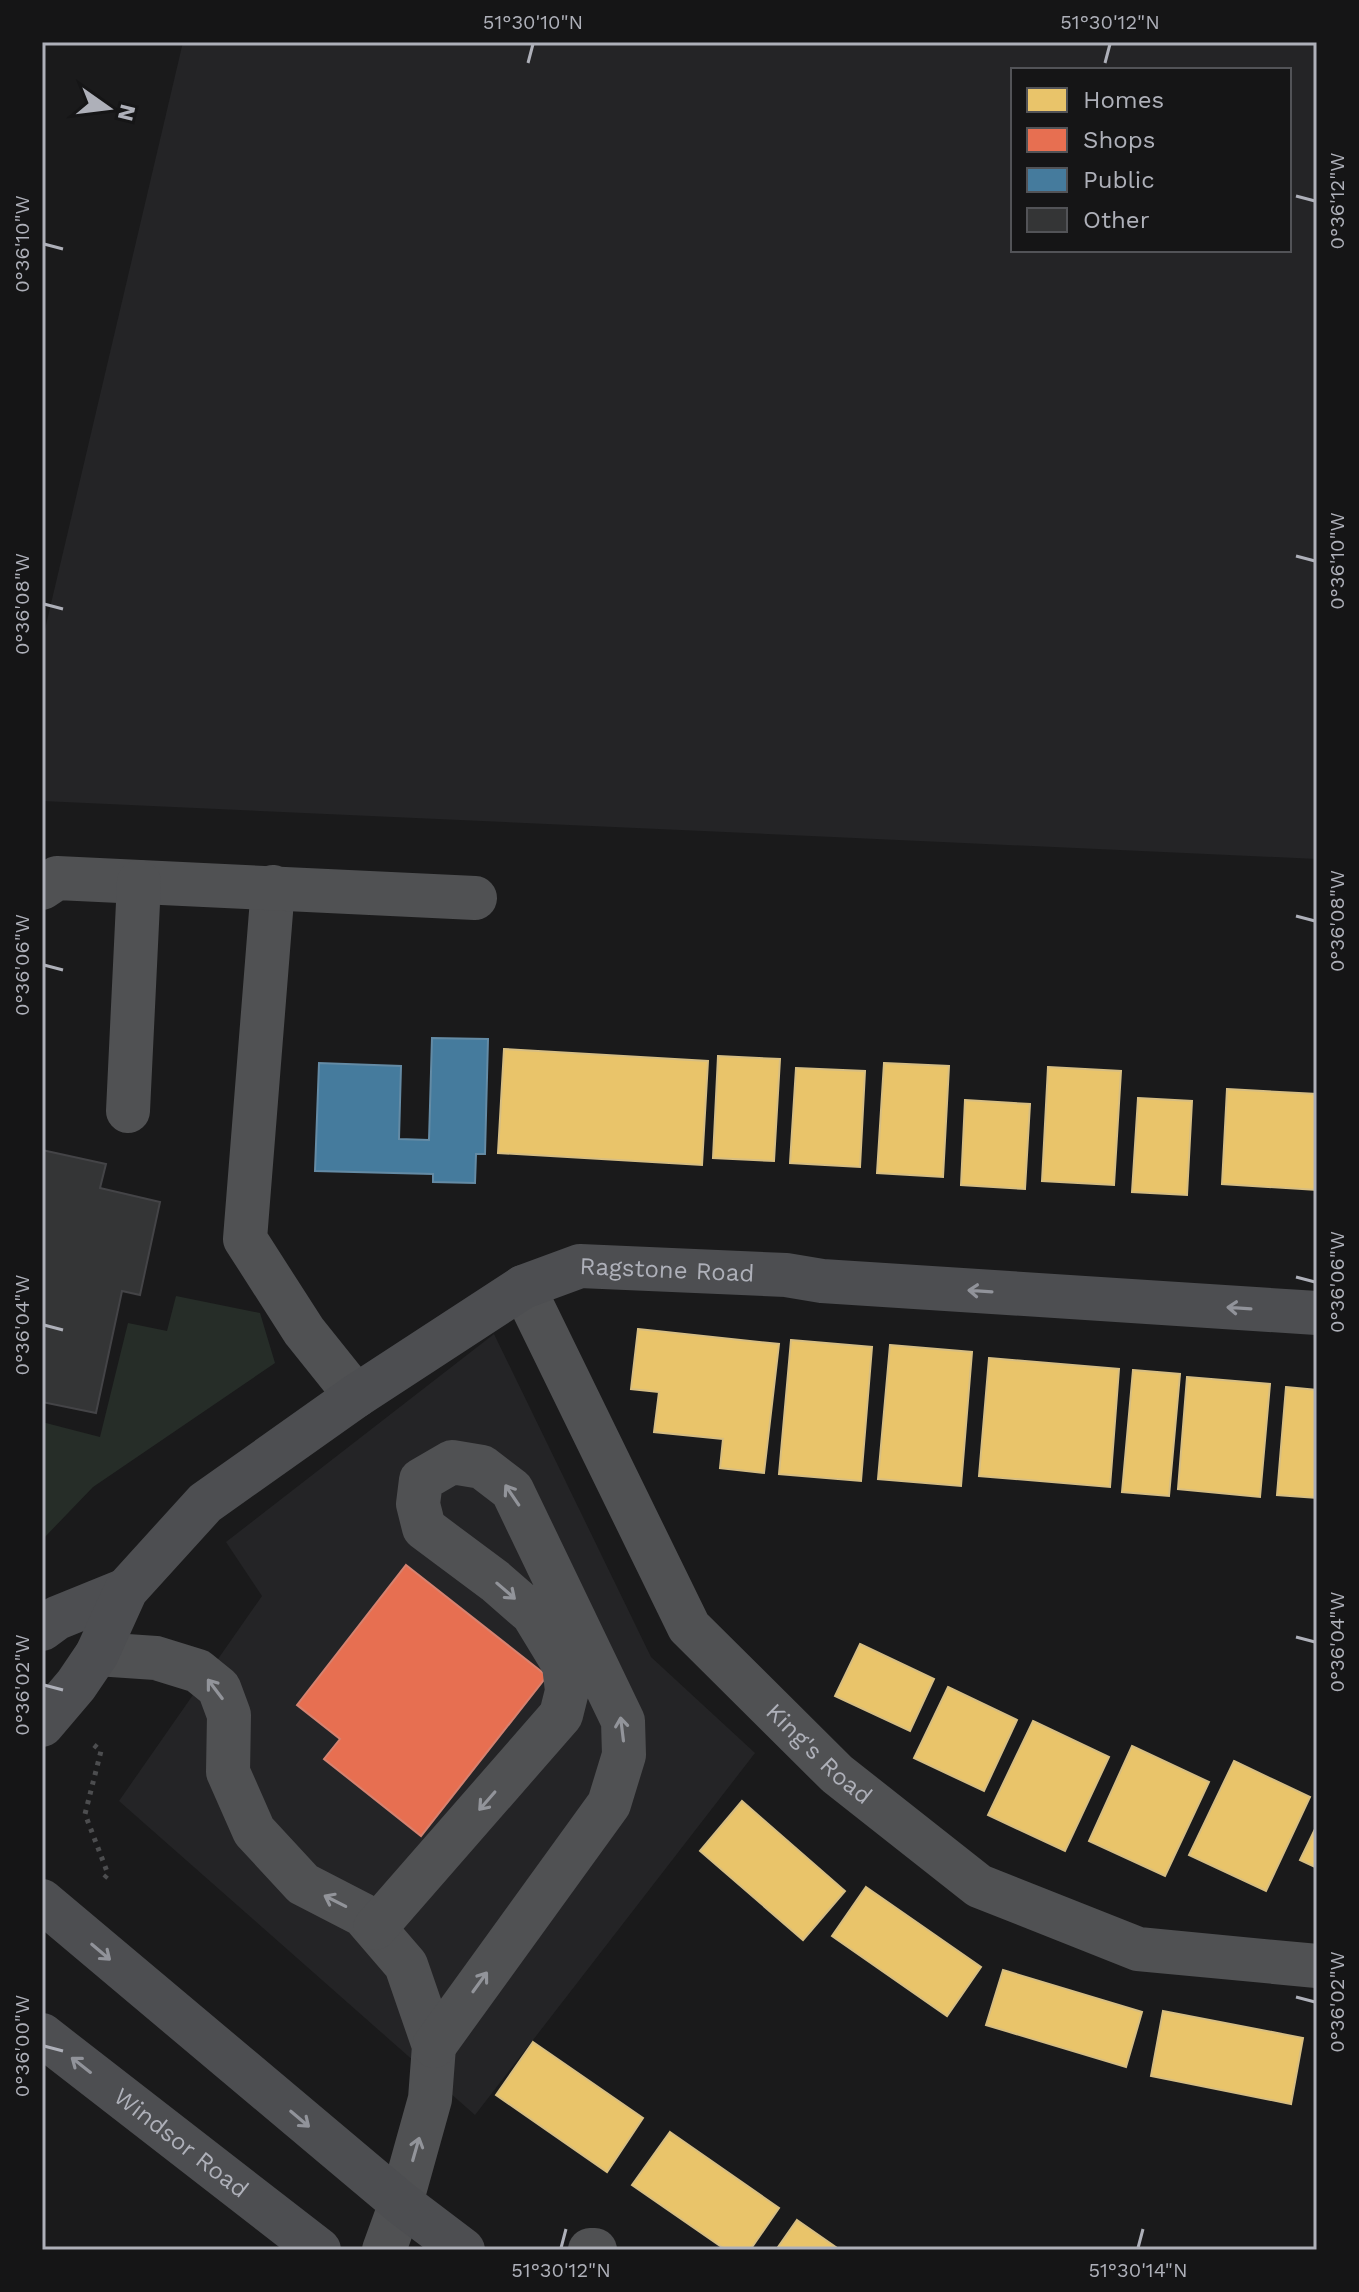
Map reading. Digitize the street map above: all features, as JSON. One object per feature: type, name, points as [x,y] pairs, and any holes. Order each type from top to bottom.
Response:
[{"type":"main road","name":"Ragstone Road","points":[[42,1725],[97,1654],[126,1590],[205,1503],[356,1396],[523,1287],[580,1266],[745,1272],[822,1281],[1317,1313]]},
{"type":"main road","name":"Ragstone Road","points":[[42,1629],[57,1618],[126,1590]]},
{"type":"main road","points":[[42,1901],[401,2203],[463,2250]]},
{"type":"main road","name":"Windsor Road","points":[[42,2035],[319,2250]]},
{"type":"street","points":[[42,888],[57,878],[475,898]]},
{"type":"street","points":[[128,1111],[139,882]]},
{"type":"street","points":[[273,887],[245,1239],[304,1331],[356,1396]]},
{"type":"street","name":"King's Road","points":[[523,1287],[689,1627],[837,1774],[979,1886],[1138,1949],[1317,1966]]},
{"type":"street","points":[[375,1928],[561,1715],[567,1691],[564,1665],[533,1614],[424,1528],[418,1504],[421,1480],[452,1462],[482,1467],[512,1490],[623,1721],[624,1755],[609,1804],[434,2046]]},
{"type":"street","points":[[97,1654],[156,1658],[198,1671],[219,1688],[229,1715],[228,1772],[254,1831],[303,1884],[363,1915],[406,1965],[434,2046],[430,2099],[401,2203],[384,2250]]},
{"type":"path","points":[[92,1742],[101,1751],[85,1814],[108,1874],[100,1883]]},
{"type":"shaded area","points":[[183,42],[1317,42],[1317,859],[42,801],[42,642]]},
{"type":"shaded area","points":[[176,1296],[260,1313],[275,1363],[93,1487],[42,1540],[42,1422],[100,1437],[128,1323],[167,1331]]},
{"type":"shaded area","points":[[494,1334],[651,1657],[755,1753],[475,2115],[119,1801],[262,1596],[226,1542]]},
{"type":"building: Homes","points":[[504,1049],[708,1061],[702,1165],[498,1153]]},
{"type":"building: Homes","points":[[718,1056],[780,1059],[774,1161],[713,1158]]},
{"type":"building: Homes","points":[[884,1063],[949,1066],[943,1177],[877,1173]]},
{"type":"building: Homes","points":[[1048,1067],[1121,1071],[1114,1185],[1042,1181]]},
{"type":"building: Homes","points":[[796,1068],[865,1071],[860,1167],[790,1163]]},
{"type":"building: Homes","points":[[1227,1089],[1317,1094],[1317,1190],[1222,1184]]},
{"type":"building: Homes","points":[[1138,1098],[1192,1101],[1187,1195],[1132,1192]]},
{"type":"building: Homes","points":[[965,1100],[1030,1104],[1025,1189],[961,1185]]},
{"type":"building: Homes","points":[[638,1329],[779,1344],[764,1473],[720,1468],[723,1439],[654,1432],[659,1392],[631,1389]]},
{"type":"building: Homes","points":[[791,1340],[872,1347],[861,1481],[779,1474]]},
{"type":"building: Homes","points":[[890,1345],[972,1352],[961,1486],[878,1479]]},
{"type":"building: Homes","points":[[989,1358],[1119,1369],[1110,1487],[979,1476]]},
{"type":"building: Homes","points":[[1133,1370],[1180,1374],[1169,1496],[1122,1492]]},
{"type":"building: Homes","points":[[1187,1377],[1270,1384],[1260,1497],[1178,1489]]},
{"type":"building: Homes","points":[[1286,1387],[1317,1390],[1317,1498],[1277,1495]]},
{"type":"building: Homes","points":[[860,1644],[934,1679],[910,1731],[835,1696]]},
{"type":"building: Homes","points":[[948,1687],[1017,1720],[984,1791],[914,1758]]},
{"type":"building: Homes","points":[[1033,1721],[1109,1757],[1065,1851],[988,1815]]},
{"type":"building: Homes","points":[[1132,1746],[1209,1782],[1165,1876],[1089,1841]]},
{"type":"building: Homes","points":[[1234,1761],[1310,1797],[1266,1891],[1189,1855]]},
{"type":"building: Homes","points":[[742,1801],[845,1891],[803,1940],[700,1851]]},
{"type":"building: Homes","points":[[1317,1825],[1317,1868],[1300,1860]]},
{"type":"building: Homes","points":[[866,1887],[981,1967],[947,2016],[832,1936]]},
{"type":"building: Homes","points":[[1003,1970],[1142,2012],[1126,2067],[986,2025]]},
{"type":"building: Homes","points":[[1163,2011],[1303,2038],[1291,2104],[1151,2076]]},
{"type":"building: Homes","points":[[533,2042],[643,2118],[607,2172],[496,2095]]},
{"type":"building: Homes","points":[[670,2132],[779,2208],[750,2250],[726,2250],[632,2185]]},
{"type":"building: Homes","points":[[797,2220],[840,2250],[776,2250]]},
{"type":"building: Shops","points":[[406,1565],[547,1676],[421,1836],[324,1759],[340,1739],[297,1705]]},
{"type":"building: Public","points":[[432,1038],[488,1039],[485,1154],[476,1154],[475,1183],[433,1182],[433,1174],[315,1171],[319,1063],[401,1066],[399,1139],[429,1140]]},
{"type":"building: Other","points":[[42,1150],[106,1164],[100,1188],[160,1202],[140,1295],[122,1291],[96,1413],[42,1402]]}]
